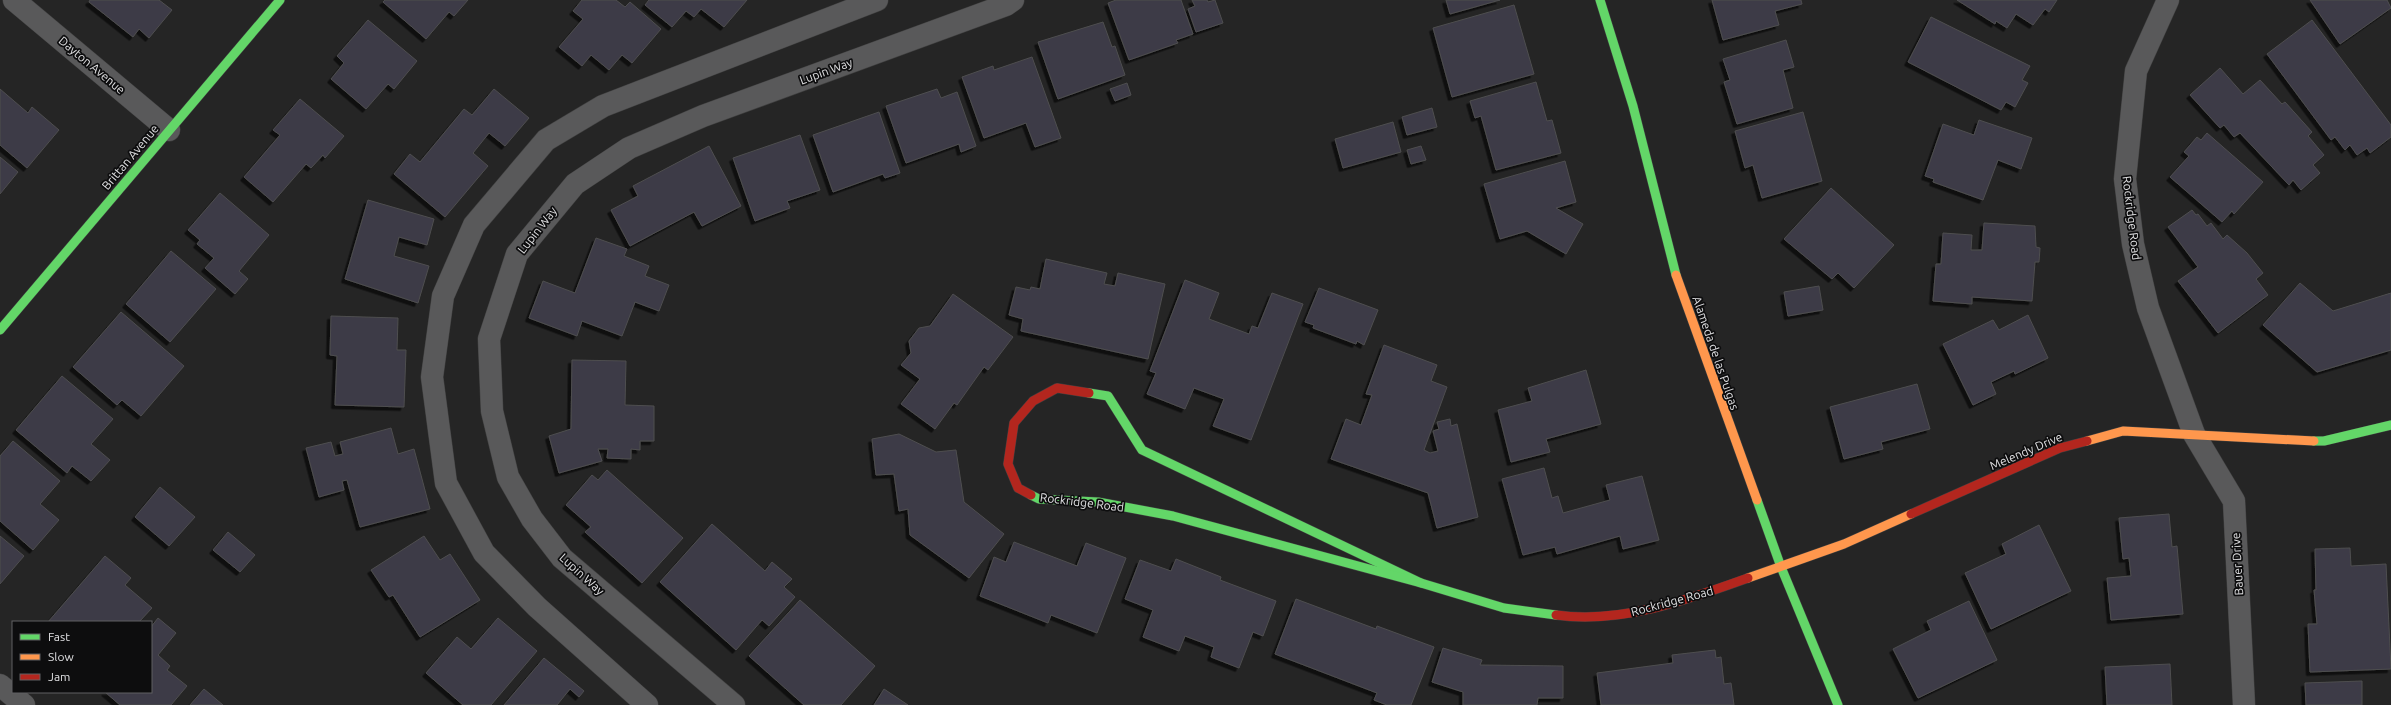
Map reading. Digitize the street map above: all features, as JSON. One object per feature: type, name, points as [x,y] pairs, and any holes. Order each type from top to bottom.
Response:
[{"type":"street","name":"Dayton Avenue","points":[[14,0],[169,130]]},
{"type":"street","name":"Brittan Avenue","points":[[0,330],[280,0]]},
{"type":"street","points":[[648,705],[536,608],[484,553],[446,484],[432,377],[443,296],[474,225],[546,140],[604,106],[877,0]]},
{"type":"street","name":"Lupin Way","points":[[734,705],[562,558],[532,519],[508,477],[492,411],[489,339],[517,254],[575,184],[629,148],[703,116],[1006,5],[1013,0]]},
{"type":"street","name":"Alameda de las Pulgas","points":[[1600,0],[1633,106],[1673,266],[1780,567],[1838,705]]},
{"type":"street","name":"Rockridge Road","points":[[2168,0],[2136,71],[2125,179],[2133,244],[2148,308],[2194,434]]},
{"type":"street","name":"Rockridge Road","points":[[1421,583],[1142,450],[1125,420],[1108,396],[1057,388],[1033,401],[1014,423],[1008,464],[1018,488],[1039,499],[1098,502],[1173,516],[1421,583],[1504,608],[1565,616],[1631,614],[1706,593],[1780,567]]},
{"type":"street","name":"Melendy Drive","points":[[1780,567],[1844,544],[2060,448],[2123,431],[2324,441],[2391,426]]},
{"type":"street","name":"Bauer Drive","points":[[2194,434],[2234,501],[2244,705]]},
{"type":"street","points":[[0,684],[24,705]]},
{"type":"building","points":[[90,0],[159,0],[172,10],[149,38],[139,29],[133,37],[89,2]]},
{"type":"building","points":[[385,0],[468,0],[454,16],[449,12],[426,39],[383,2]]},
{"type":"building","points":[[582,0],[616,0],[625,7],[630,2],[661,29],[632,63],[622,55],[609,70],[591,55],[582,66],[559,47],[583,19],[573,11]]},
{"type":"building","points":[[649,0],[747,0],[724,27],[701,9],[694,17],[686,11],[672,27],[645,5]]},
{"type":"building","points":[[1116,0],[1181,0],[1193,34],[1176,40],[1178,43],[1129,60],[1108,3]]},
{"type":"building","points":[[1192,0],[1207,0],[1208,2],[1215,0],[1223,23],[1196,32],[1188,9],[1195,6]]},
{"type":"building","points":[[1446,0],[1500,0],[1450,14]]},
{"type":"building","points":[[1712,0],[1801,0],[1802,4],[1775,11],[1779,25],[1723,40]]},
{"type":"building","points":[[1957,0],[2057,0],[2049,12],[2045,9],[2033,25],[2016,14],[2007,28],[1996,21],[1995,24]]},
{"type":"building","points":[[2310,0],[2387,0],[2391,8],[2340,44]]},
{"type":"building","points":[[1514,5],[1534,74],[1452,97],[1433,28]]},
{"type":"building","points":[[1931,17],[2030,66],[2022,80],[2028,83],[2015,107],[2006,102],[2001,110],[1908,62]]},
{"type":"building","points":[[368,20],[417,61],[394,89],[388,84],[366,109],[331,79],[344,63],[337,56]]},
{"type":"building","points":[[2312,20],[2391,125],[2391,137],[2370,153],[2367,148],[2357,155],[2350,145],[2345,150],[2335,137],[2331,140],[2267,54]]},
{"type":"building","points":[[1103,22],[1112,47],[1115,46],[1125,75],[1058,99],[1038,42]]},
{"type":"building","points":[[1786,40],[1794,67],[1783,70],[1793,108],[1737,124],[1724,82],[1730,80],[1723,59]]},
{"type":"building","points":[[1032,57],[1061,138],[1035,147],[1026,123],[984,138],[962,77],[993,66],[994,70]]},
{"type":"building","points":[[2220,68],[2243,94],[2260,80],[2282,104],[2285,102],[2312,132],[2308,136],[2324,155],[2313,165],[2320,173],[2301,190],[2293,180],[2289,185],[2240,133],[2234,137],[2224,125],[2220,128],[2190,95]]},
{"type":"building","points":[[1536,82],[1547,121],[1552,120],[1561,153],[1496,170],[1481,116],[1475,118],[1470,101]]},
{"type":"building","points":[[1127,83],[1131,95],[1115,101],[1110,89]]},
{"type":"building","points":[[0,89],[28,113],[32,107],[59,130],[27,168],[0,145]]},
{"type":"building","points":[[494,89],[529,118],[505,146],[489,133],[473,153],[488,166],[445,217],[394,174],[410,154],[420,162],[464,109],[472,115]]},
{"type":"building","points":[[937,89],[941,98],[957,92],[976,146],[961,152],[959,144],[906,163],[886,106]]},
{"type":"building","points":[[300,99],[344,136],[325,158],[323,155],[311,168],[306,164],[273,202],[244,177],[280,135],[273,130]]},
{"type":"building","points":[[1432,108],[1437,127],[1407,135],[1402,117]]},
{"type":"building","points":[[879,112],[900,173],[885,178],[883,174],[833,192],[813,135]]},
{"type":"building","points":[[1803,112],[1822,181],[1762,198],[1753,165],[1745,168],[1735,131]]},
{"type":"building","points":[[1979,120],[2032,138],[2021,169],[1998,160],[1983,200],[1933,182],[1934,179],[1925,176],[1943,124],[1974,135]]},
{"type":"building","points":[[1393,122],[1401,152],[1343,168],[1335,139]]},
{"type":"building","points":[[2207,133],[2263,182],[2234,214],[2232,211],[2222,222],[2170,177],[2189,156],[2184,152],[2197,137],[2201,140]]},
{"type":"building","points":[[800,135],[820,190],[787,201],[790,208],[755,221],[733,158]]},
{"type":"building","points":[[709,146],[741,206],[702,226],[694,212],[630,246],[611,210],[638,196],[633,186]]},
{"type":"building","points":[[1421,146],[1426,160],[1411,164],[1407,150]]},
{"type":"building","points":[[0,157],[18,172],[0,194]]},
{"type":"building","points":[[1565,161],[1576,202],[1556,208],[1583,224],[1566,254],[1527,231],[1500,239],[1484,184]]},
{"type":"building","points":[[1831,188],[1894,245],[1854,288],[1838,273],[1832,279],[1784,239]]},
{"type":"building","points":[[220,193],[269,235],[239,271],[248,279],[235,294],[205,268],[214,258],[197,244],[200,240],[188,230]]},
{"type":"building","points":[[368,200],[434,219],[427,245],[399,237],[394,256],[429,266],[418,303],[345,279]]},
{"type":"building","points":[[2192,210],[2196,215],[2198,214],[2207,226],[2211,223],[2223,239],[2227,235],[2247,253],[2263,273],[2256,279],[2268,295],[2218,333],[2178,281],[2198,267],[2168,227]]},
{"type":"building","points":[[1984,223],[2035,226],[2036,247],[2040,248],[2039,262],[2035,262],[2032,301],[1972,297],[1972,304],[1933,301],[1936,264],[1941,264],[1943,233],[1972,235],[1971,250],[1982,250]]},
{"type":"building","points":[[596,238],[627,249],[624,256],[649,266],[645,276],[669,285],[659,311],[635,302],[622,336],[582,321],[577,336],[529,318],[543,281],[575,293]]},
{"type":"building","points":[[171,251],[216,289],[170,342],[126,304]]},
{"type":"building","points":[[1046,259],[1107,273],[1104,284],[1115,286],[1118,273],[1165,284],[1148,359],[1021,331],[1023,319],[1009,315],[1016,287],[1030,290],[1031,287],[1040,289]]},
{"type":"building","points":[[1185,280],[1219,293],[1209,319],[1249,334],[1252,326],[1258,328],[1272,293],[1303,304],[1251,440],[1213,426],[1224,399],[1194,388],[1185,409],[1147,394],[1156,373],[1150,371]]},
{"type":"building","points":[[2300,283],[2333,311],[2391,293],[2391,350],[2317,372],[2263,325]]},
{"type":"building","points":[[1819,286],[1823,310],[1788,316],[1784,292]]},
{"type":"building","points":[[1319,288],[1378,310],[1364,345],[1357,341],[1356,344],[1313,328],[1314,325],[1305,322]]},
{"type":"building","points":[[953,294],[1013,337],[988,370],[984,367],[957,405],[954,403],[935,429],[901,404],[920,379],[901,365],[911,353],[909,341],[919,328],[930,326]]},
{"type":"building","points":[[121,312],[184,366],[141,416],[122,400],[117,405],[73,367]]},
{"type":"building","points":[[2028,315],[2048,358],[2015,374],[2014,371],[1991,382],[1996,394],[1973,405],[1943,344],[1993,320],[1999,330]]},
{"type":"building","points":[[331,316],[398,318],[397,350],[406,350],[404,407],[335,405],[337,356],[330,355]]},
{"type":"building","points":[[1384,345],[1437,365],[1431,381],[1447,387],[1424,450],[1430,453],[1438,451],[1433,431],[1439,429],[1437,422],[1450,419],[1451,426],[1457,424],[1478,517],[1437,528],[1428,493],[1331,459],[1346,419],[1361,425],[1372,395],[1366,394]]},
{"type":"building","points":[[572,360],[626,361],[625,405],[654,406],[654,441],[640,441],[640,450],[631,449],[631,459],[607,458],[608,449],[598,449],[602,461],[559,473],[549,436],[571,429]]},
{"type":"building","points":[[1586,370],[1601,424],[1546,439],[1550,452],[1511,462],[1498,410],[1532,401],[1528,388]]},
{"type":"building","points":[[62,376],[113,419],[91,444],[110,460],[91,481],[72,466],[67,473],[16,430]]},
{"type":"building","points":[[1917,384],[1930,429],[1881,442],[1883,449],[1844,459],[1830,407]]},
{"type":"building","points":[[391,428],[398,454],[414,449],[430,509],[360,527],[347,480],[342,481],[344,490],[319,497],[306,448],[331,442],[335,456],[343,454],[340,442]]},
{"type":"building","points":[[899,434],[936,452],[956,450],[964,502],[1004,534],[969,578],[910,535],[908,509],[899,511],[894,474],[876,475],[872,439]]},
{"type":"building","points":[[13,441],[60,481],[40,504],[59,520],[33,550],[0,521],[0,456]]},
{"type":"building","points":[[1544,468],[1552,498],[1558,496],[1563,513],[1610,500],[1606,485],[1642,476],[1659,540],[1623,549],[1620,536],[1557,554],[1555,547],[1523,555],[1502,479]]},
{"type":"building","points":[[607,470],[683,538],[642,583],[585,532],[591,527],[566,505],[592,475],[598,480]]},
{"type":"building","points":[[160,487],[195,517],[169,546],[135,517]]},
{"type":"building","points":[[2169,514],[2172,547],[2177,546],[2183,614],[2111,620],[2107,578],[2131,576],[2129,558],[2123,559],[2119,518]]},
{"type":"building","points":[[712,524],[765,571],[772,562],[792,579],[784,587],[795,597],[769,626],[762,620],[736,650],[660,582]]},
{"type":"building","points":[[2039,525],[2071,591],[1991,629],[1965,573],[2006,554],[2002,544]]},
{"type":"building","points":[[228,532],[255,555],[240,572],[213,550]]},
{"type":"building","points":[[0,536],[24,556],[0,584]]},
{"type":"building","points":[[424,536],[440,560],[450,554],[480,600],[420,637],[393,595],[389,597],[371,570]]},
{"type":"building","points":[[1014,542],[1077,566],[1086,543],[1126,558],[1097,633],[1051,615],[1048,623],[980,596],[994,557],[1006,562]]},
{"type":"building","points":[[2350,548],[2351,566],[2386,564],[2391,669],[2310,672],[2308,624],[2317,624],[2314,590],[2316,590],[2315,549]]},
{"type":"building","points":[[105,556],[131,578],[125,585],[152,608],[140,621],[49,621]]},
{"type":"building","points":[[1176,559],[1221,577],[1220,580],[1276,601],[1263,636],[1253,632],[1239,668],[1211,657],[1214,647],[1185,636],[1179,651],[1143,637],[1153,610],[1125,599],[1140,560],[1171,571]]},
{"type":"building","points":[[1296,599],[1376,629],[1377,626],[1434,647],[1411,705],[1387,705],[1374,700],[1377,693],[1275,654]]},
{"type":"building","points":[[800,600],[875,666],[841,705],[804,705],[749,656]]},
{"type":"building","points":[[1969,601],[1997,660],[1918,698],[1893,649],[1931,630],[1927,621]]},
{"type":"building","points":[[158,618],[176,633],[158,655],[170,666],[167,670],[187,686],[171,705],[120,705],[106,693],[152,693],[152,626]]},
{"type":"building","points":[[498,618],[537,651],[491,705],[463,705],[426,673],[457,637],[471,649]]},
{"type":"building","points":[[1443,648],[1482,660],[1480,665],[1563,666],[1563,698],[1538,698],[1537,705],[1463,705],[1463,692],[1432,682]]},
{"type":"building","points":[[1715,650],[1716,658],[1721,657],[1724,684],[1731,683],[1734,705],[1601,705],[1597,673],[1673,663],[1672,655]]},
{"type":"building","points":[[544,658],[584,691],[579,697],[570,689],[557,705],[504,705]]},
{"type":"building","points":[[2170,664],[2172,705],[2107,705],[2105,667]]},
{"type":"building","points":[[2362,681],[2362,705],[2306,705],[2305,683]]},
{"type":"building","points":[[204,689],[223,705],[190,705]]},
{"type":"building","points":[[884,689],[908,705],[874,705]]},
{"type":"traffic: fast","points":[[0,330],[280,0]]},
{"type":"traffic: fast","points":[[1600,0],[1633,106],[1676,275]]},
{"type":"traffic: fast","points":[[1089,393],[1108,396],[1142,450],[1421,583]]},
{"type":"traffic: fast","points":[[2314,441],[2324,441],[2391,425]]},
{"type":"traffic: fast","points":[[1031,495],[1039,499],[1098,502],[1173,516],[1421,583],[1504,608],[1556,615]]},
{"type":"traffic: fast","points":[[1757,500],[1781,567],[1838,705]]},
{"type":"traffic: slow","points":[[1676,275],[1757,500]]},
{"type":"traffic: slow","points":[[2087,441],[2123,431],[2314,441]]},
{"type":"traffic: slow","points":[[1748,578],[1844,544],[1911,514]]},
{"type":"traffic: jam","points":[[1031,495],[1018,488],[1008,464],[1014,423],[1033,401],[1057,388],[1089,393]]},
{"type":"traffic: jam","points":[[1911,514],[2060,448],[2087,441]]},
{"type":"traffic: jam","points":[[1556,615],[1581,617],[1630,613],[1678,602],[1748,578]]}]
